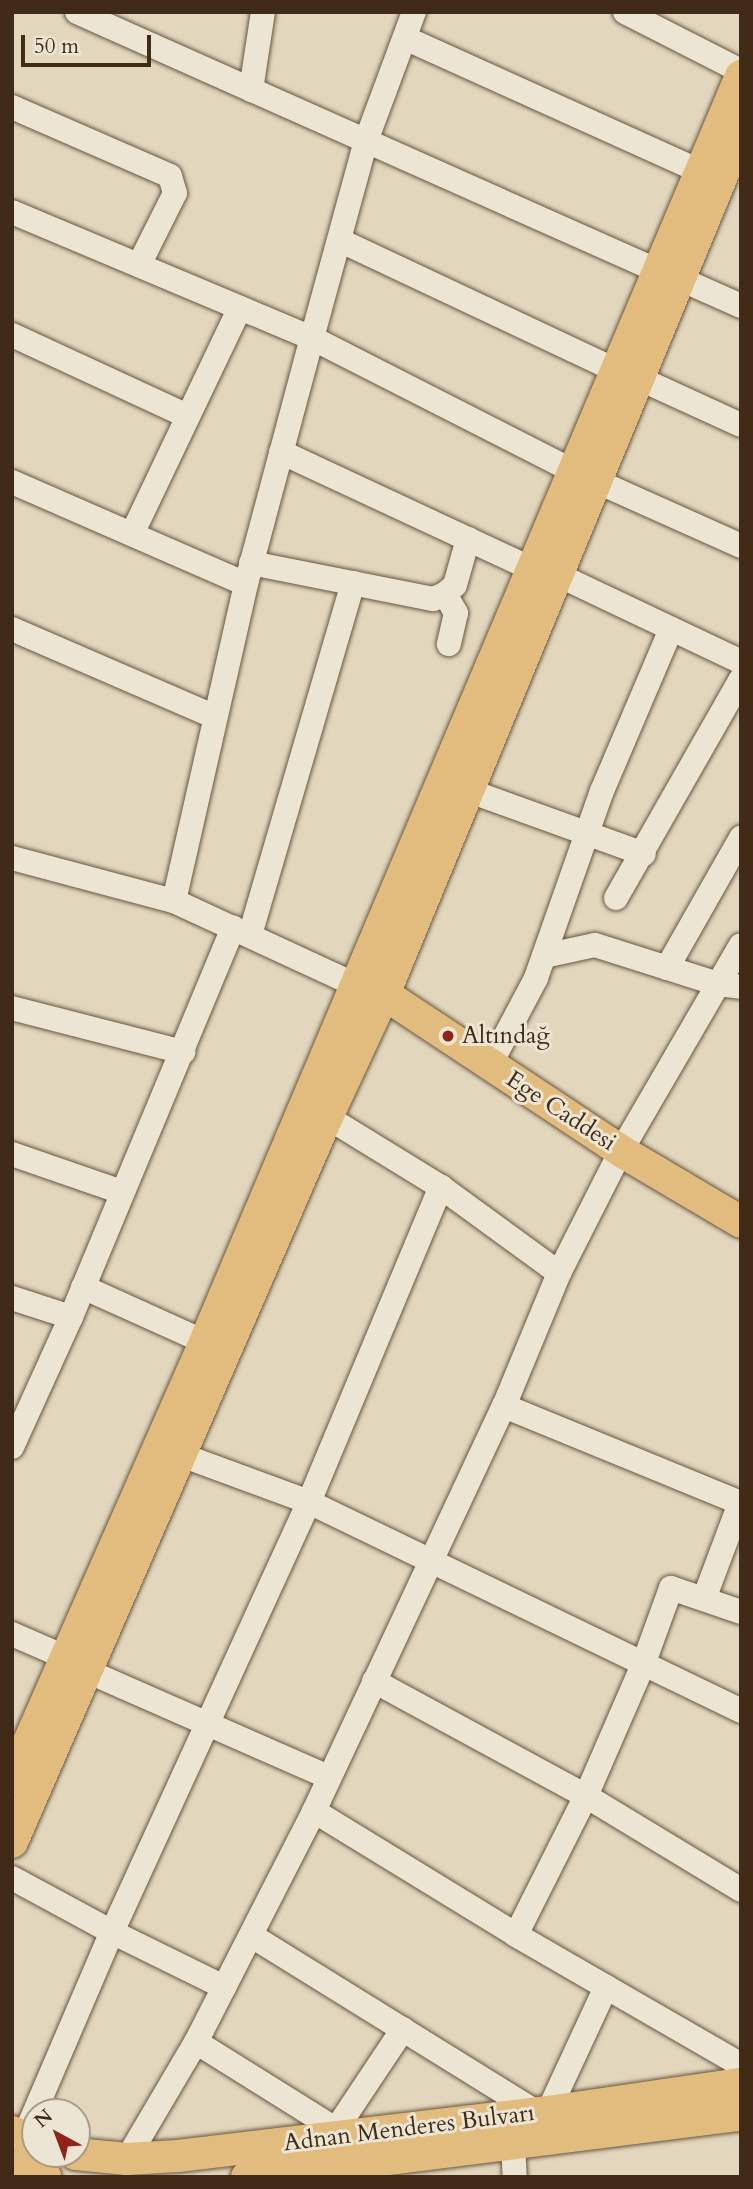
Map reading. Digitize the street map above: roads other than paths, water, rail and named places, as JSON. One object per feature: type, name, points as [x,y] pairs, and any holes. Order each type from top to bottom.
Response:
[{"type":"main road","points":[[720,180],[741,76]]},
{"type":"main road","points":[[12,1842],[77,1665],[205,1342],[354,984],[545,572],[667,274],[720,180],[741,130]]},
{"type":"main road","points":[[12,1780],[77,1665],[181,1455],[327,1116],[384,994],[467,790],[545,572]]},
{"type":"main road","name":"Ege Caddesi","points":[[354,984],[384,994],[621,1151],[741,1222]]},
{"type":"main road","name":"Adnan Menderes Bulvarı","points":[[91,2156],[128,2160],[341,2132],[542,2112],[741,2084]]},
{"type":"main road","name":"Adnan Menderes Bulvarı","points":[[261,2176],[307,2173],[741,2115]]},
{"type":"main road","points":[[12,2166],[45,2177]]},
{"type":"street","points":[[76,12],[741,306]]},
{"type":"street","points":[[251,90],[263,12]]},
{"type":"street","points":[[174,901],[249,573],[281,452],[366,141],[414,12]]},
{"type":"street","points":[[625,12],[741,71]]},
{"type":"street","points":[[405,38],[720,180]]},
{"type":"street","points":[[12,107],[170,176],[175,193],[139,265]]},
{"type":"street","points":[[12,212],[312,338],[585,477],[741,546]]},
{"type":"street","points":[[339,240],[741,425]]},
{"type":"street","points":[[132,534],[240,308]]},
{"type":"street","points":[[12,335],[187,416]]},
{"type":"street","points":[[281,452],[741,662]]},
{"type":"street","points":[[13,485],[132,534],[249,573],[353,583],[433,599],[445,594],[455,585],[468,539]]},
{"type":"street","points":[[12,1447],[71,1317],[183,1052],[241,931],[353,583]]},
{"type":"street","points":[[445,594],[456,613],[449,644]]},
{"type":"street","points":[[12,629],[215,717]]},
{"type":"street","points":[[490,1065],[536,978],[587,833],[671,629]]},
{"type":"street","points":[[616,898],[644,854],[741,679]]},
{"type":"street","points":[[467,790],[644,854]]},
{"type":"street","points":[[667,968],[741,838]]},
{"type":"street","points":[[12,858],[174,901],[354,984]]},
{"type":"street","points":[[544,956],[595,945],[729,986]]},
{"type":"street","points":[[128,2160],[196,2042],[314,1811],[504,1406],[559,1273],[621,1151],[729,986],[741,945]]},
{"type":"street","points":[[12,1008],[183,1052]]},
{"type":"street","points":[[327,1116],[441,1187],[559,1273]]},
{"type":"street","points":[[12,1154],[122,1192]]},
{"type":"street","points":[[41,2098],[112,1932],[309,1502],[441,1187]]},
{"type":"street","points":[[83,1287],[205,1342]]},
{"type":"street","points":[[12,1298],[71,1317]]},
{"type":"street","points":[[504,1406],[741,1503],[704,1599]]},
{"type":"street","points":[[181,1455],[309,1502],[429,1563],[741,1711]]},
{"type":"street","points":[[516,1936],[586,1796],[643,1665],[671,1588],[741,1612]]},
{"type":"street","points":[[12,1634],[328,1777]]},
{"type":"street","points":[[374,1681],[586,1796],[741,1890]]},
{"type":"street","points":[[314,1811],[516,1936],[741,2065]]},
{"type":"street","points":[[12,1878],[112,1932],[224,1987]]},
{"type":"street","points":[[252,1936],[542,2112],[606,1987]]},
{"type":"street","points":[[196,2042],[341,2132],[403,2029]]},
{"type":"street","points":[[513,2144],[515,2177]]},
{"type":"place","name":"Altındağ","points":[[448,1036]]}]
